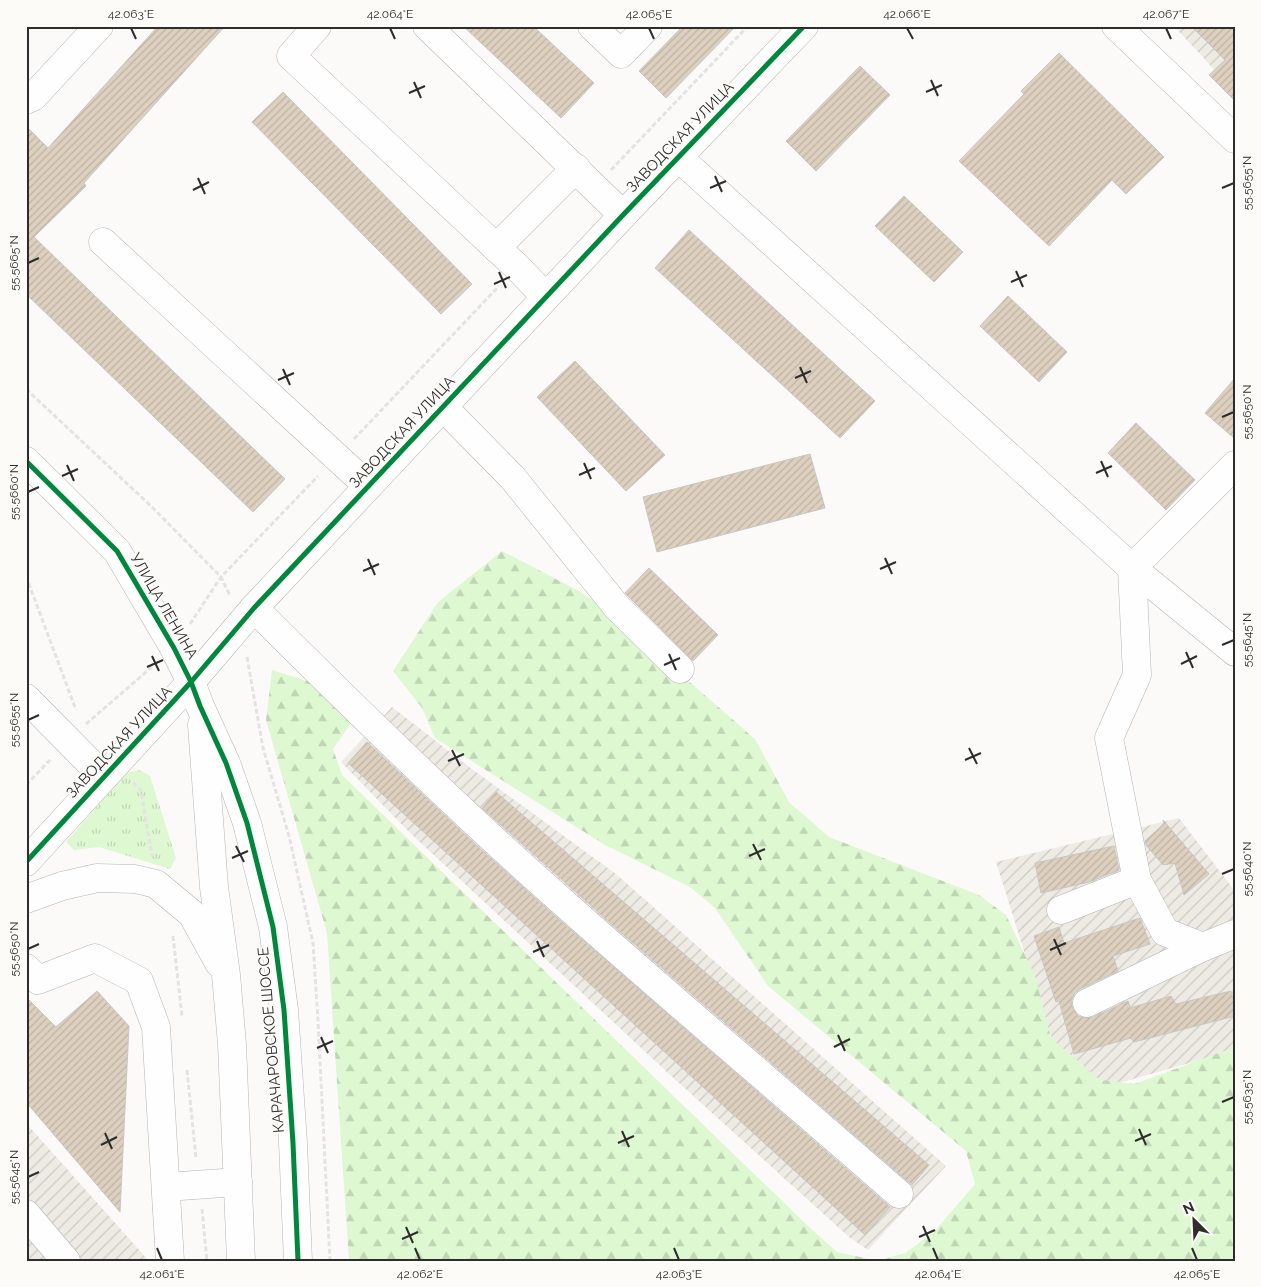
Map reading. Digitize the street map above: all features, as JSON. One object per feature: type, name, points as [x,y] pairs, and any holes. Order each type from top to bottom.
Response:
[{"type":"street","points":[[26,100],[34,97],[99,26]]},
{"type":"street","points":[[317,26],[291,56],[546,297]]},
{"type":"street","points":[[427,26],[623,215]]},
{"type":"street","points":[[592,26],[621,54],[648,26]]},
{"type":"street","name":"ЗАВОДСКАЯ УЛИЦА","points":[[26,862],[104,777],[196,694],[254,608],[623,215],[804,26]]},
{"type":"street","points":[[1116,26],[1235,139]]},
{"type":"street","points":[[678,158],[1132,568],[1235,652]]},
{"type":"street","points":[[496,248],[585,178]]},
{"type":"street","points":[[103,242],[368,486]]},
{"type":"street","points":[[442,407],[512,477],[617,607],[680,669]]},
{"type":"street","name":"УЛИЦА ЛЕНИНА","points":[[26,461],[118,550],[174,648],[196,694]]},
{"type":"street","points":[[1203,947],[1165,932],[1137,880],[1108,738],[1137,675],[1132,568],[1235,465]]},
{"type":"street","points":[[254,608],[438,788],[564,903],[899,1194]]},
{"type":"street","points":[[196,694],[210,825],[214,887],[226,976],[232,1044],[240,1261]]},
{"type":"street","name":"КАРАЧАРОВСКОЕ ШОССЕ","points":[[196,694],[226,763],[247,823],[273,927],[284,1010],[293,1143],[298,1261]]},
{"type":"street","points":[[26,698],[76,734],[104,777]]},
{"type":"street","points":[[210,825],[218,813],[227,809],[236,811],[247,823]]},
{"type":"street","points":[[26,899],[62,886],[97,878],[135,879],[156,884],[192,914],[226,976]]},
{"type":"street","points":[[1061,910],[1137,880]]},
{"type":"street","points":[[1087,1003],[1203,947],[1235,934]]},
{"type":"street","points":[[26,968],[38,980],[95,958],[139,981],[156,1027],[170,1261]]},
{"type":"street","points":[[166,1187],[238,1182]]},
{"type":"street","points":[[26,1214],[66,1261]]},
{"type":"path","points":[[585,178],[748,26]]},
{"type":"path","points":[[26,785],[76,734],[174,648],[221,577],[517,268]]},
{"type":"path","points":[[26,576],[76,734]]},
{"type":"shaded area","points":[[1174,26],[1235,26],[1235,92]]},
{"type":"shaded area","points":[[392,707],[472,769],[616,874],[946,1166],[868,1250],[849,1237],[668,1073],[408,831],[341,762]]},
{"type":"shaded area","points":[[1179,818],[1235,891],[1235,1050],[1070,1097],[996,862]]},
{"type":"shaded area","points":[[26,1123],[149,1261],[26,1261]]},
{"type":"green space","points":[[502,551],[579,591],[605,608],[755,739],[789,802],[829,837],[979,895],[1006,915],[1035,976],[1051,1038],[1100,1080],[1134,1084],[1235,1047],[1235,1258],[1225,1261],[878,1261],[905,1253],[933,1233],[975,1184],[966,1151],[768,986],[715,908],[690,887],[605,845],[435,738],[422,708],[393,671],[438,602]]},
{"type":"green space","points":[[272,670],[310,682],[352,722],[333,749],[342,775],[809,1227],[837,1252],[878,1261],[349,1261],[327,933],[266,720]]},
{"type":"green space","points":[[140,770],[150,776],[176,858],[170,869],[99,847],[74,850],[66,842],[126,773]]},
{"type":"building","points":[[158,26],[225,26],[84,183],[86,186],[34,237],[285,479],[253,512],[26,294],[26,126],[48,148]]},
{"type":"building","points":[[463,26],[533,26],[594,83],[561,118]]},
{"type":"building","points":[[683,26],[736,26],[666,98],[639,71]]},
{"type":"building","points":[[1191,26],[1235,26],[1235,101],[1209,75],[1225,60]]},
{"type":"building","points":[[1059,53],[1164,157],[1126,194],[1112,180],[1049,246],[959,161],[1024,94],[1021,91]]},
{"type":"building","points":[[860,66],[890,95],[816,171],[786,141]]},
{"type":"building","points":[[283,92],[472,284],[441,314],[252,122]]},
{"type":"building","points":[[904,196],[963,252],[934,282],[875,226]]},
{"type":"building","points":[[689,230],[875,401],[840,438],[655,268]]},
{"type":"building","points":[[1008,296],[1067,352],[1039,382],[980,326]]},
{"type":"building","points":[[575,361],[665,455],[626,491],[537,397]]},
{"type":"building","points":[[1235,378],[1235,439],[1205,413]]},
{"type":"building","points":[[1136,423],[1195,480],[1166,510],[1108,453]]},
{"type":"building","points":[[810,454],[825,508],[657,552],[643,497]]},
{"type":"building","points":[[649,568],[718,635],[693,661],[625,593]]},
{"type":"building","points":[[367,742],[555,916],[890,1207],[865,1235],[348,763]]},
{"type":"building","points":[[496,792],[929,1165],[912,1185],[617,929],[482,808]]},
{"type":"building","points":[[1163,820],[1209,874],[1184,895],[1175,863],[1163,865],[1146,845],[1145,841],[1164,824]]},
{"type":"building","points":[[1114,846],[1119,870],[1089,882],[1041,893],[1035,863]]},
{"type":"building","points":[[1140,918],[1150,944],[1113,956],[1118,971],[1080,989],[1074,994],[1071,1002],[1078,1016],[1085,1018],[1093,1017],[1128,1001],[1130,1008],[1171,996],[1176,1004],[1231,991],[1235,1006],[1235,1016],[1134,1042],[1131,1038],[1074,1054],[1059,1001],[1056,1002],[1034,936],[1059,927],[1064,943]]},
{"type":"building","points":[[97,991],[129,1026],[120,1212],[26,1102],[26,997],[56,1027]]},
{"type":"cycle path","points":[[26,862],[191,682],[254,608],[623,215],[804,26]]},
{"type":"cycle path","points":[[26,461],[117,551],[174,648],[191,682],[226,763],[247,823],[273,927],[284,1010],[293,1143],[298,1261]]}]
